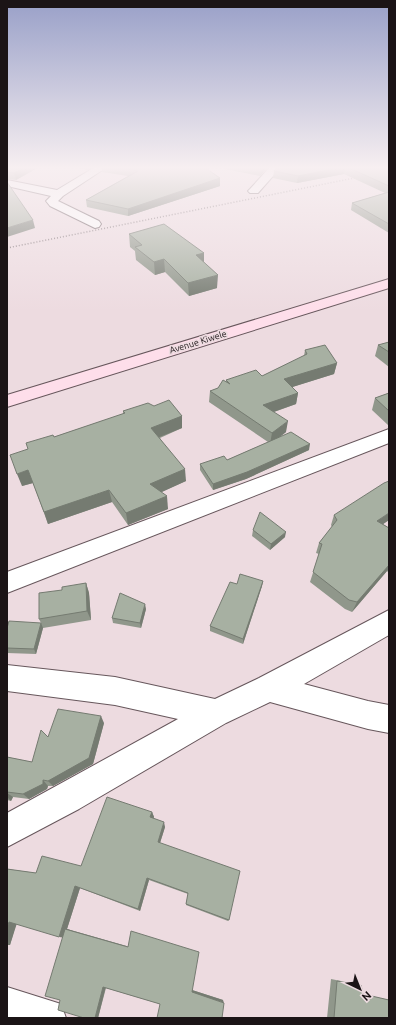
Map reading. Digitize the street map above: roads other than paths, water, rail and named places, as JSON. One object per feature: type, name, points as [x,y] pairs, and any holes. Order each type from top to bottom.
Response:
[{"type":"street","points":[[77,215],[95,224]]},
{"type":"street","name":"Avenue Kiwele","points":[[7,401],[389,283]]},
{"type":"street","points":[[7,583],[389,436]]},
{"type":"street","points":[[7,831],[68,798],[216,713],[269,688],[389,622]]},
{"type":"street","points":[[7,678],[115,691],[216,713]]},
{"type":"street","points":[[269,688],[368,715],[389,719]]},
{"type":"street","points":[[7,1006],[47,1018]]},
{"type":"railway","points":[[7,248],[172,215]]}]
